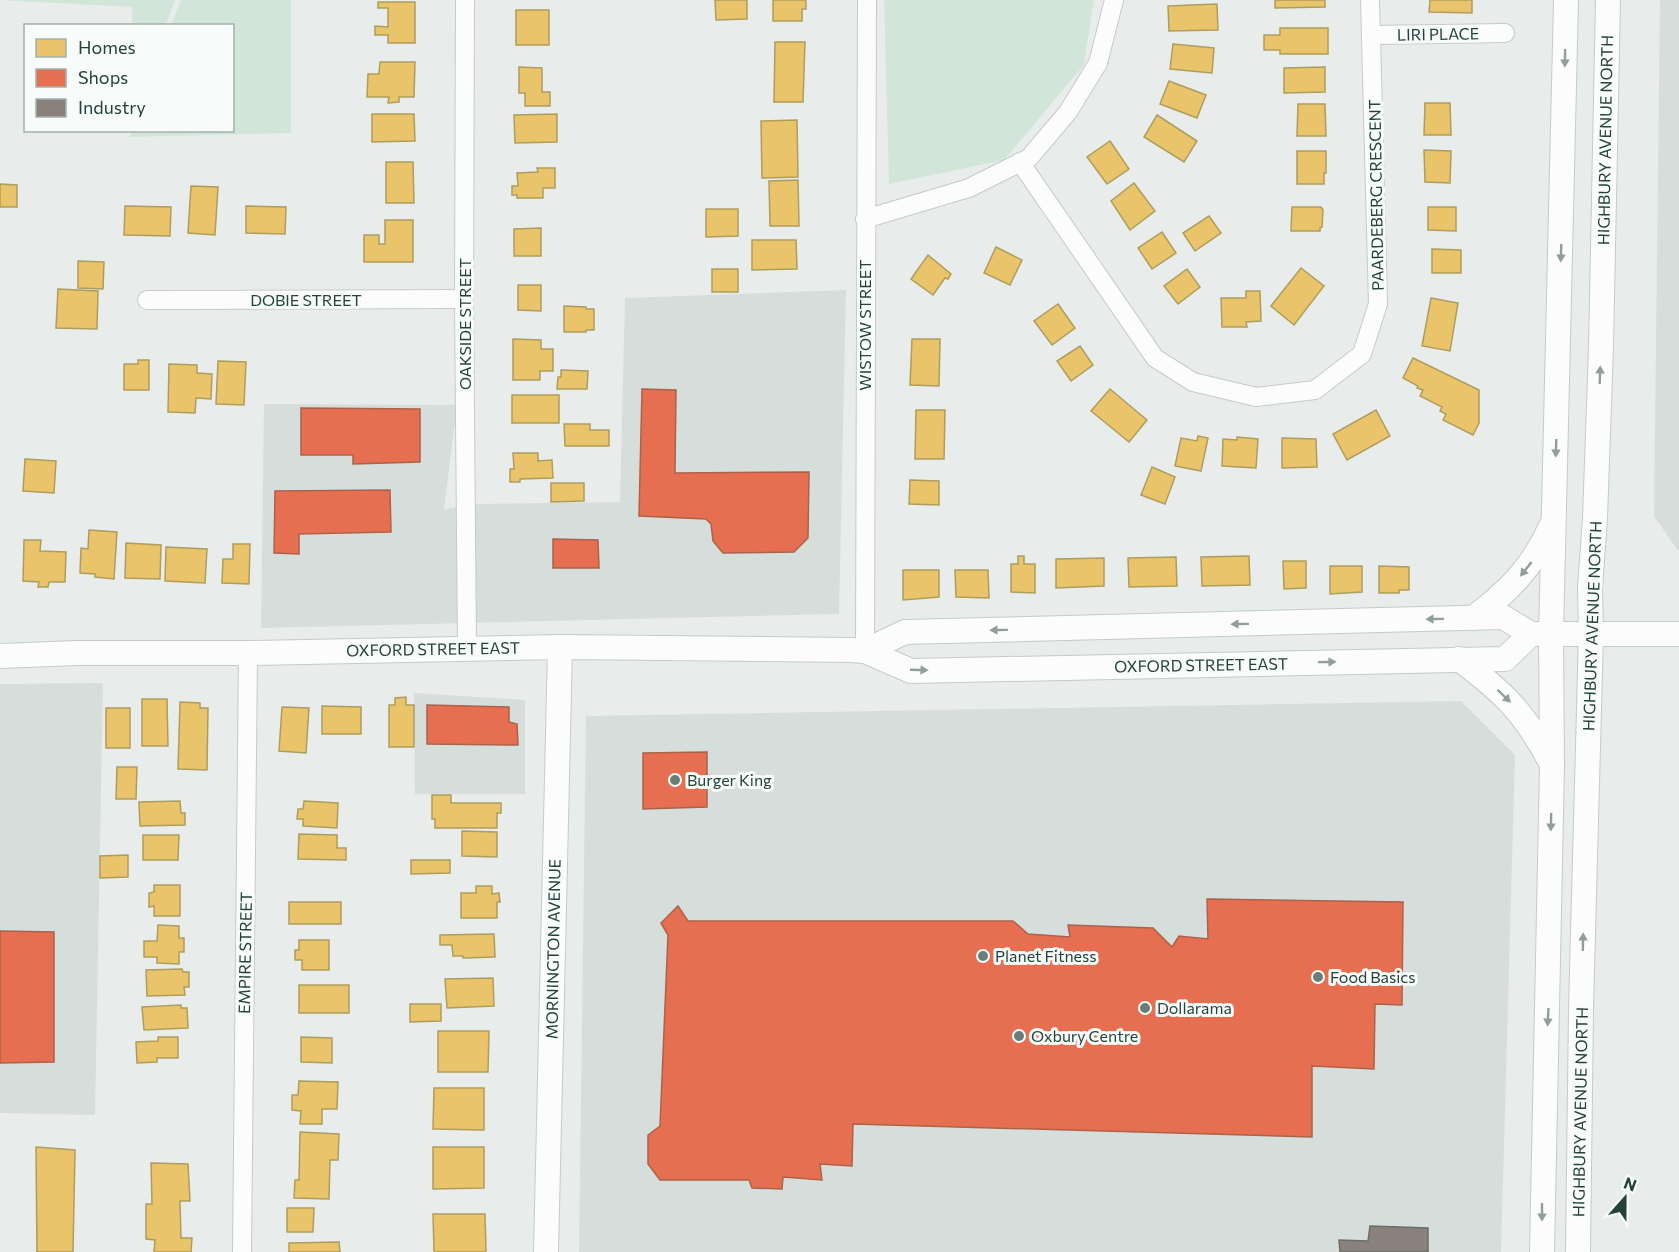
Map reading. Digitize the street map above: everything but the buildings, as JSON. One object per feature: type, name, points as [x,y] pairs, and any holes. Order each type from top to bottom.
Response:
[{"type":"main road","name":"HIGHBURY AVENUE NORTH","points":[[1542,1252],[1552,764],[1541,635],[1554,519],[1566,0]]},
{"type":"main road","name":"HIGHBURY AVENUE NORTH","points":[[1578,1252],[1581,1008],[1592,634],[1590,588],[1595,518],[1600,360],[1608,0]]},
{"type":"main road","points":[[1473,618],[1501,597],[1523,573],[1541,548],[1554,519]]},
{"type":"main road","name":"OXFORD STREET EAST","points":[[865,651],[905,632],[1503,617],[1541,635]]},
{"type":"main road","points":[[1541,635],[1679,634]]},
{"type":"main road","name":"OXFORD STREET EAST","points":[[0,656],[560,646],[865,651],[911,671],[1505,659],[1541,635]]},
{"type":"main road","name":"MORNINGTON AVENUE","points":[[546,1252],[560,646]]},
{"type":"main road","points":[[1459,659],[1491,683],[1514,706],[1534,730],[1552,764]]},
{"type":"street","name":"OAKSIDE STREET","points":[[465,0],[464,298],[467,647]]},
{"type":"street","name":"WISTOW STREET","points":[[865,651],[867,0]]},
{"type":"street","points":[[865,219],[969,188],[1029,158],[1068,112],[1098,63],[1114,0]]},
{"type":"street","name":"PAARDEBERG CRESCENT","points":[[1020,162],[1155,358],[1193,382],[1256,397],[1315,390],[1362,354],[1378,304],[1370,0]]},
{"type":"street","name":"LIRI PLACE","points":[[1372,35],[1505,33]]},
{"type":"street","name":"DOBIE STREET","points":[[147,300],[464,298]]},
{"type":"street","name":"EMPIRE STREET","points":[[242,1252],[248,653]]},
{"type":"shaded area","points":[[1660,0],[1679,0],[1679,552],[1654,516]]},
{"type":"shaded area","points":[[846,290],[839,614],[261,628],[264,404],[457,405],[444,509],[477,504],[620,502],[625,298]]},
{"type":"shaded area","points":[[103,683],[95,1115],[0,1113],[0,684]]},
{"type":"shaded area","points":[[414,693],[525,700],[525,794],[415,794]]},
{"type":"shaded area","points":[[1461,701],[1515,755],[1501,1252],[579,1252],[586,716]]},
{"type":"green space","points":[[0,0],[175,0],[166,24],[132,24],[132,7]]},
{"type":"green space","points":[[181,0],[291,0],[291,133],[129,137],[132,132],[234,132],[234,24],[171,24]]},
{"type":"green space","points":[[884,0],[1094,0],[1084,65],[1004,160],[889,184]]},
{"type":"place","name":"Burger King","points":[[675,780]]},
{"type":"place","name":"Planet Fitness","points":[[983,956]]},
{"type":"place","name":"Food Basics","points":[[1318,977]]},
{"type":"place","name":"Dollarama","points":[[1145,1008]]},
{"type":"place","name":"Oxbury Centre","points":[[1019,1036]]}]
